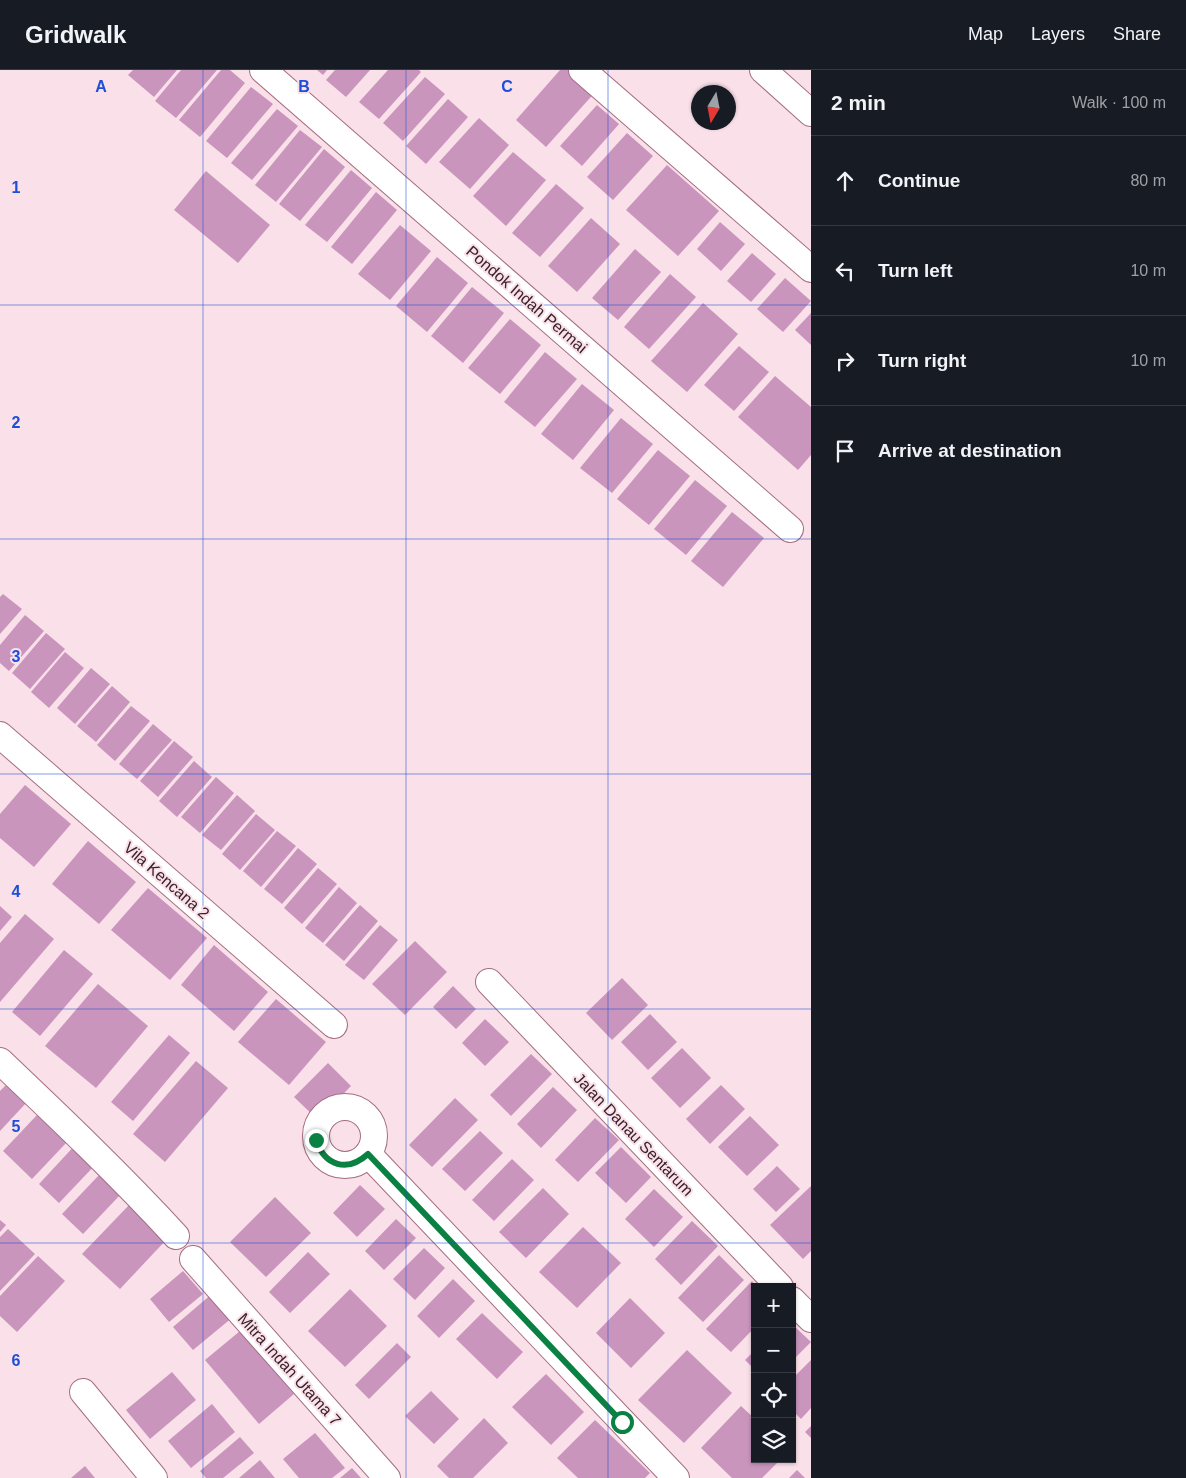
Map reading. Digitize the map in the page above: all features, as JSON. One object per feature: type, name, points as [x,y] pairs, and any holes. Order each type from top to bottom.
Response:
[{"type":"street","name":"Pondok Indah Permai","points":[[263,70],[790,529]]},
{"type":"street","points":[[582,70],[811,269]]},
{"type":"street","points":[[763,70],[811,113]]},
{"type":"street","name":"Vila Kencana 2","points":[[0,735],[334,1025]]},
{"type":"street","name":"Jalan Danau Sentarum","points":[[488,982],[776,1283]]},
{"type":"street","points":[[0,1061],[86,1142],[176,1236]]},
{"type":"street","points":[[368,1154],[676,1478]]},
{"type":"street","name":"Mitra Indah Utama 7","points":[[193,1259],[387,1478]]},
{"type":"street","points":[[796,1304],[811,1319]]},
{"type":"street","points":[[83,1392],[154,1478]]},
{"type":"building","points":[[133,70],[177,70],[154,97],[128,75]]},
{"type":"building","points":[[181,70],[217,70],[176,118],[155,101]]},
{"type":"building","points":[[221,70],[230,70],[245,83],[200,137],[179,120]]},
{"type":"building","points":[[317,70],[327,70],[323,75]]},
{"type":"building","points":[[335,70],[370,70],[346,97],[326,80]]},
{"type":"building","points":[[388,70],[419,70],[421,72],[379,119],[359,102]]},
{"type":"building","points":[[560,70],[577,70],[598,89],[546,147],[516,120]]},
{"type":"building","points":[[425,77],[445,94],[403,141],[383,123]]},
{"type":"building","points":[[251,87],[273,104],[227,158],[206,141]]},
{"type":"building","points":[[448,99],[468,117],[426,164],[406,146]]},
{"type":"building","points":[[597,105],[619,124],[582,166],[560,146]]},
{"type":"building","points":[[277,109],[298,126],[252,180],[231,163]]},
{"type":"building","points":[[479,118],[509,145],[470,189],[439,162]]},
{"type":"building","points":[[300,130],[322,147],[276,202],[255,185]]},
{"type":"building","points":[[627,133],[653,156],[613,200],[587,177]]},
{"type":"building","points":[[324,149],[345,167],[300,221],[279,204]]},
{"type":"building","points":[[513,152],[546,180],[506,226],[473,196]]},
{"type":"building","points":[[667,165],[719,211],[678,256],[626,210]]},
{"type":"building","points":[[351,170],[372,188],[327,242],[305,225]]},
{"type":"building","points":[[206,171],[270,225],[238,263],[174,210]]},
{"type":"building","points":[[556,184],[584,208],[540,257],[512,233]]},
{"type":"building","points":[[376,192],[397,210],[352,264],[331,247]]},
{"type":"building","points":[[591,218],[620,244],[577,292],[548,266]]},
{"type":"building","points":[[720,222],[745,244],[721,271],[697,249]]},
{"type":"building","points":[[400,225],[431,251],[390,300],[358,274]]},
{"type":"building","points":[[635,249],[661,272],[618,320],[592,298]]},
{"type":"building","points":[[752,253],[776,274],[751,302],[727,281]]},
{"type":"building","points":[[437,257],[468,283],[427,332],[396,306]]},
{"type":"building","points":[[670,274],[696,297],[649,349],[624,327]]},
{"type":"building","points":[[785,278],[811,301],[783,332],[757,309]]},
{"type":"building","points":[[472,287],[504,313],[463,363],[431,336]]},
{"type":"building","points":[[703,303],[738,334],[687,392],[651,361]]},
{"type":"building","points":[[811,313],[811,345],[795,330]]},
{"type":"building","points":[[510,319],[541,345],[500,394],[468,368]]},
{"type":"building","points":[[739,346],[769,372],[734,411],[704,385]]},
{"type":"building","points":[[545,352],[577,379],[535,427],[504,402]]},
{"type":"building","points":[[775,376],[811,407],[811,455],[798,470],[738,417]]},
{"type":"building","points":[[582,384],[614,410],[573,460],[541,434]]},
{"type":"building","points":[[621,418],[653,444],[612,493],[580,468]]},
{"type":"building","points":[[658,450],[690,476],[649,525],[617,499]]},
{"type":"building","points":[[695,480],[727,506],[686,555],[654,529]]},
{"type":"building","points":[[732,512],[764,538],[723,587],[691,561]]},
{"type":"building","points":[[3,594],[22,609],[0,634],[0,597]]},
{"type":"building","points":[[25,615],[44,631],[9,671],[0,663],[0,645]]},
{"type":"building","points":[[46,633],[65,649],[30,689],[12,673]]},
{"type":"building","points":[[65,652],[84,668],[49,708],[31,692]]},
{"type":"building","points":[[91,668],[110,684],[75,724],[57,708]]},
{"type":"building","points":[[112,686],[130,702],[96,742],[77,726]]},
{"type":"building","points":[[131,706],[150,721],[115,761],[97,745]]},
{"type":"building","points":[[153,724],[172,740],[137,779],[119,764]]},
{"type":"building","points":[[174,741],[193,757],[158,797],[140,781]]},
{"type":"building","points":[[194,761],[212,777],[177,817],[159,801]]},
{"type":"building","points":[[216,777],[234,793],[200,833],[181,817]]},
{"type":"building","points":[[25,785],[71,824],[34,867],[0,838],[0,814]]},
{"type":"building","points":[[237,795],[255,811],[221,850],[202,835]]},
{"type":"building","points":[[256,814],[275,830],[240,870],[222,854]]},
{"type":"building","points":[[277,831],[296,846],[261,887],[243,871]]},
{"type":"building","points":[[88,841],[136,882],[99,924],[52,884]]},
{"type":"building","points":[[298,848],[317,864],[282,904],[264,889]]},
{"type":"building","points":[[318,868],[337,884],[302,924],[284,908]]},
{"type":"building","points":[[339,887],[357,903],[323,943],[305,928]]},
{"type":"building","points":[[148,888],[207,938],[170,980],[111,930]]},
{"type":"building","points":[[360,905],[378,921],[344,961],[325,945]]},
{"type":"building","points":[[0,906],[12,917],[0,931]]},
{"type":"building","points":[[25,914],[54,939],[0,1002],[0,943]]},
{"type":"building","points":[[380,925],[398,940],[364,980],[345,965]]},
{"type":"building","points":[[415,941],[447,972],[405,1015],[372,984]]},
{"type":"building","points":[[214,945],[268,992],[234,1031],[181,985]]},
{"type":"building","points":[[64,950],[93,974],[40,1036],[12,1012]]},
{"type":"building","points":[[622,978],[648,1005],[612,1040],[586,1013]]},
{"type":"building","points":[[98,984],[148,1026],[96,1088],[45,1046]]},
{"type":"building","points":[[453,986],[476,1009],[456,1029],[433,1007]]},
{"type":"building","points":[[276,999],[326,1042],[289,1085],[238,1042]]},
{"type":"building","points":[[650,1014],[677,1042],[648,1070],[621,1042]]},
{"type":"building","points":[[485,1019],[509,1042],[485,1066],[462,1043]]},
{"type":"building","points":[[169,1035],[190,1053],[133,1121],[111,1102]]},
{"type":"building","points":[[682,1048],[711,1078],[680,1108],[651,1078]]},
{"type":"building","points":[[531,1054],[552,1074],[511,1116],[490,1095]]},
{"type":"building","points":[[196,1061],[228,1088],[165,1162],[133,1134]]},
{"type":"building","points":[[328,1063],[351,1086],[318,1120],[294,1097]]},
{"type":"building","points":[[7,1084],[27,1102],[0,1131],[0,1091]]},
{"type":"building","points":[[721,1085],[745,1109],[710,1144],[686,1119]]},
{"type":"building","points":[[553,1087],[577,1110],[541,1148],[517,1124]]},
{"type":"building","points":[[455,1098],[478,1120],[432,1167],[409,1145]]},
{"type":"building","points":[[37,1115],[67,1142],[32,1179],[3,1151]]},
{"type":"building","points":[[750,1116],[779,1145],[747,1176],[718,1147]]},
{"type":"building","points":[[595,1118],[619,1140],[578,1182],[555,1160]]},
{"type":"building","points":[[480,1131],[503,1153],[465,1191],[442,1169]]},
{"type":"building","points":[[78,1142],[98,1162],[59,1203],[39,1184]]},
{"type":"building","points":[[621,1147],[651,1177],[626,1203],[595,1173]]},
{"type":"building","points":[[512,1159],[534,1180],[494,1221],[472,1200]]},
{"type":"building","points":[[777,1166],[800,1189],[776,1212],[753,1189]]},
{"type":"building","points":[[100,1174],[121,1194],[83,1234],[62,1214]]},
{"type":"building","points":[[360,1185],[385,1209],[357,1237],[333,1213]]},
{"type":"building","points":[[811,1186],[811,1251],[803,1259],[770,1225]]},
{"type":"building","points":[[543,1188],[569,1214],[526,1258],[499,1232]]},
{"type":"building","points":[[654,1189],[683,1217],[654,1247],[625,1219]]},
{"type":"building","points":[[275,1197],[311,1233],[266,1277],[230,1242]]},
{"type":"building","points":[[130,1204],[167,1239],[120,1289],[82,1254]]},
{"type":"building","points":[[396,1219],[416,1238],[384,1270],[365,1251]]},
{"type":"building","points":[[0,1220],[6,1225],[0,1232]]},
{"type":"building","points":[[692,1221],[718,1246],[681,1285],[655,1259]]},
{"type":"building","points":[[583,1227],[621,1263],[577,1308],[539,1272]]},
{"type":"building","points":[[8,1229],[35,1254],[0,1291],[0,1237]]},
{"type":"building","points":[[424,1248],[445,1268],[415,1300],[393,1279]]},
{"type":"building","points":[[308,1252],[330,1274],[290,1313],[269,1292]]},
{"type":"building","points":[[719,1255],[744,1280],[703,1322],[678,1298]]},
{"type":"building","points":[[38,1256],[65,1281],[17,1332],[0,1316],[0,1296]]},
{"type":"building","points":[[183,1271],[203,1294],[169,1322],[150,1299]]},
{"type":"building","points":[[453,1279],[475,1301],[439,1338],[417,1316]]},
{"type":"building","points":[[752,1281],[754,1283],[751,1283],[751,1331],[731,1352],[706,1329]]},
{"type":"building","points":[[350,1289],[387,1326],[345,1367],[308,1331]]},
{"type":"building","points":[[213,1293],[233,1317],[193,1350],[173,1327]]},
{"type":"building","points":[[630,1298],[665,1333],[631,1368],[596,1333]]},
{"type":"building","points":[[482,1313],[523,1352],[497,1379],[456,1339]]},
{"type":"building","points":[[796,1328],[811,1342],[796,1357]]},
{"type":"building","points":[[240,1331],[294,1394],[259,1424],[205,1360]]},
{"type":"building","points":[[397,1343],[411,1357],[369,1399],[355,1385]]},
{"type":"building","points":[[687,1350],[732,1393],[684,1443],[638,1400]]},
{"type":"building","points":[[751,1354],[751,1366],[745,1360]]},
{"type":"building","points":[[811,1360],[811,1408],[801,1419],[796,1414],[796,1375]]},
{"type":"building","points":[[172,1372],[196,1400],[150,1439],[126,1410]]},
{"type":"building","points":[[546,1374],[584,1412],[551,1445],[512,1407]]},
{"type":"building","points":[[431,1391],[459,1419],[434,1444],[405,1416]]},
{"type":"building","points":[[212,1404],[235,1432],[191,1468],[168,1441]]},
{"type":"building","points":[[741,1406],[751,1415],[751,1463],[777,1463],[762,1478],[732,1478],[701,1448]]},
{"type":"building","points":[[484,1418],[508,1443],[473,1478],[449,1478],[437,1466]]},
{"type":"building","points":[[595,1420],[650,1473],[645,1478],[578,1478],[557,1458]]},
{"type":"building","points":[[811,1426],[811,1438],[805,1432]]},
{"type":"building","points":[[315,1433],[345,1468],[332,1478],[299,1478],[283,1459]]},
{"type":"building","points":[[240,1437],[254,1453],[223,1478],[206,1478],[200,1471]]},
{"type":"building","points":[[260,1460],[275,1478],[239,1478]]},
{"type":"building","points":[[85,1466],[95,1478],[71,1478]]},
{"type":"building","points":[[352,1468],[361,1478],[340,1478]]},
{"type":"building","points":[[797,1470],[805,1478],[789,1478]]},
{"type":"route","points":[[316,1140],[320,1151],[327,1159],[337,1164],[348,1165],[359,1162],[368,1154],[622,1422]]}]
